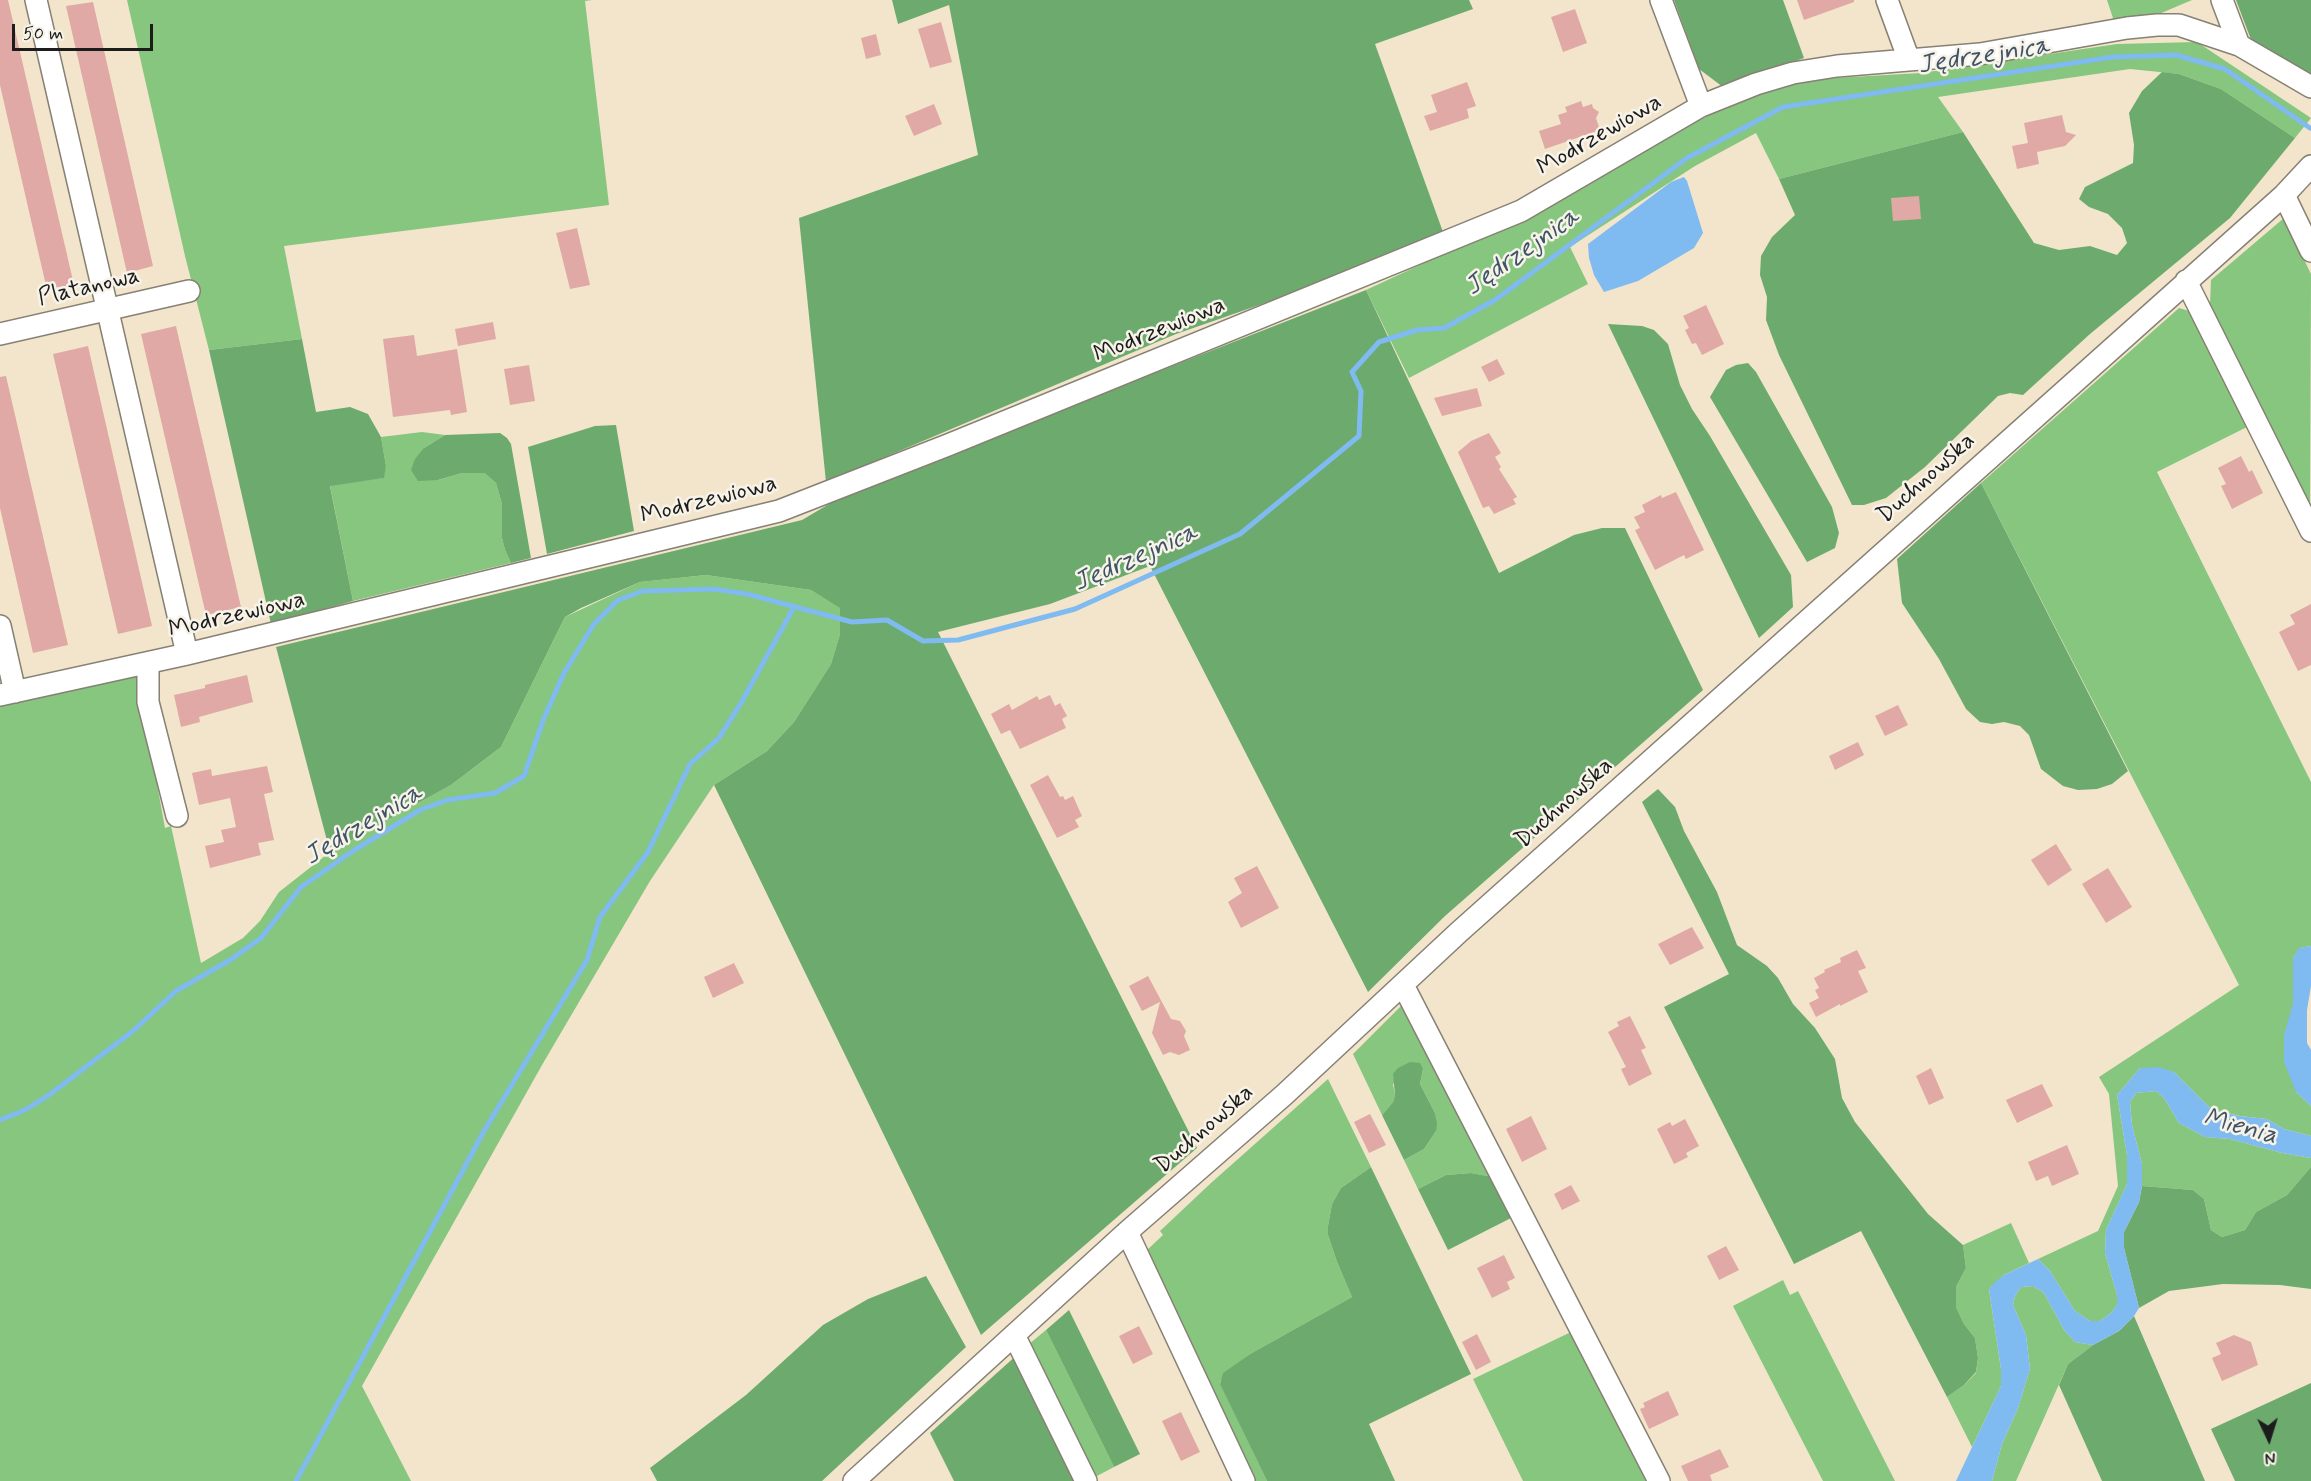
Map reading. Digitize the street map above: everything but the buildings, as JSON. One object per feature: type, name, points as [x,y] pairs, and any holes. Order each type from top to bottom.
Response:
[{"type":"street","points":[[36,0],[187,654]]},
{"type":"street","points":[[1661,0],[1701,106]]},
{"type":"street","points":[[1887,0],[1909,60]]},
{"type":"street","points":[[2222,0],[2239,45]]},
{"type":"street","name":"Modrzewiowa","points":[[8,694],[187,654],[779,512],[1521,211],[1701,106],[1756,84],[1793,74],[1837,66],[1980,54],[2127,28],[2157,25],[2180,26],[2239,45],[2311,87]]},
{"type":"street","name":"Duchnowska","points":[[854,1481],[1127,1232],[1284,1095],[1459,932],[2284,195],[2311,166]]},
{"type":"street","points":[[2284,195],[2311,251]]},
{"type":"street","points":[[2186,281],[2311,531]]},
{"type":"street","name":"Platanowa","points":[[0,334],[189,291]]},
{"type":"street","points":[[0,626],[8,694]]},
{"type":"street","points":[[148,663],[148,702],[177,816]]},
{"type":"street","points":[[1403,985],[1659,1481]]},
{"type":"street","points":[[1127,1232],[1244,1481]]},
{"type":"street","points":[[1014,1335],[1086,1481]]},
{"type":"green space","points":[[127,0],[592,0],[585,1],[609,205],[284,246],[302,339],[209,350],[185,256]]},
{"type":"green space","points":[[892,0],[1469,0],[1473,9],[1375,44],[1443,232],[1334,279],[1176,334],[826,482],[799,218],[978,155],[949,5],[898,24]]},
{"type":"green space","points":[[1674,0],[1783,0],[1804,58],[1723,87],[1699,69]]},
{"type":"green space","points":[[2107,0],[2192,0],[2159,14],[2114,21]]},
{"type":"green space","points":[[2236,0],[2311,0],[2311,75],[2253,45]]},
{"type":"green space","points":[[2197,42],[2311,118],[2295,138],[2221,89],[2179,74],[2130,69],[1938,97],[1963,132],[1779,179],[1756,133],[1695,166],[1570,247],[1588,284],[1409,378],[1366,290],[1549,205],[1675,132],[1742,99],[1799,80],[1921,73],[2117,44]]},
{"type":"green space","points":[[2162,72],[2179,74],[2221,89],[2295,138],[2230,218],[2090,334],[2023,395],[2010,393],[1998,396],[1925,467],[1886,498],[1864,505],[1852,505],[1779,355],[1766,320],[1767,297],[1760,275],[1761,256],[1772,237],[1795,215],[1779,179],[1963,132],[2034,243],[2059,250],[2090,246],[2117,255],[2127,243],[2122,228],[2108,214],[2089,207],[2079,199],[2085,187],[2133,163],[2134,145],[2129,113],[2142,91]]},
{"type":"green space","points":[[2284,218],[2311,274],[2310,511],[2210,304],[2211,280]]},
{"type":"green space","points":[[1366,290],[1499,573],[1574,535],[1602,528],[1625,528],[1703,690],[1445,916],[1368,992],[1150,566],[1050,604],[938,632],[1197,1148],[981,1335],[714,785],[767,751],[794,722],[831,664],[840,634],[840,608],[811,590],[706,575],[640,582],[581,608],[565,617],[501,747],[451,785],[330,852],[276,647],[802,520],[846,494]]},
{"type":"green space","points":[[2179,308],[2196,313],[2251,425],[2157,472],[2311,782],[2311,946],[2300,948],[2293,958],[2293,1003],[2296,1092],[2311,1106],[2311,1136],[2284,1129],[2267,1119],[2211,1109],[2174,1072],[2140,1068],[2117,1095],[2127,1155],[2127,1184],[2106,1230],[2105,1253],[2117,1295],[2117,1305],[2100,1321],[2090,1321],[2075,1311],[2050,1271],[2038,1259],[2098,1231],[2118,1186],[2109,1094],[2099,1077],[2239,985],[1981,483]]},
{"type":"green space","points":[[1608,324],[1642,326],[1654,330],[1668,344],[1680,385],[1692,409],[1791,575],[1793,607],[1759,638]]},
{"type":"green space","points":[[302,339],[316,412],[350,407],[368,414],[381,437],[386,466],[384,478],[330,486],[353,601],[271,624],[209,350]]},
{"type":"green space","points":[[1748,363],[1756,372],[1832,507],[1839,533],[1835,548],[1807,562],[1710,397],[1726,370]]},
{"type":"green space","points":[[616,425],[634,531],[547,554],[528,447],[595,426]]},
{"type":"green space","points":[[422,432],[445,435],[424,448],[438,480],[462,473],[485,472],[496,483],[502,504],[502,538],[511,563],[353,601],[330,485],[383,478],[386,466],[381,437]]},
{"type":"green space","points":[[500,433],[511,444],[531,558],[511,563],[502,538],[502,504],[496,483],[485,473],[462,473],[438,480],[418,481],[411,470],[415,459],[424,448],[445,435]]},
{"type":"green space","points":[[1981,483],[2128,771],[2112,784],[2097,789],[2078,790],[2063,786],[2041,769],[2029,735],[2020,726],[2004,722],[1992,724],[1980,722],[1966,709],[1939,659],[1902,603],[1897,559]]},
{"type":"green space","points":[[706,575],[811,590],[841,608],[840,634],[831,664],[794,722],[767,751],[714,785],[650,881],[542,1065],[362,1386],[411,1481],[0,1481],[0,705],[142,675],[141,697],[165,828],[171,826],[201,963],[243,938],[260,921],[279,892],[330,852],[451,785],[501,747],[565,617],[640,582]]},
{"type":"green space","points":[[1658,789],[1675,807],[1684,831],[1717,892],[1737,945],[1767,966],[1778,978],[1793,1004],[1815,1028],[1835,1059],[1842,1098],[1855,1122],[1928,1214],[1963,1245],[1966,1268],[1956,1287],[1956,1307],[1964,1324],[1975,1338],[1978,1358],[1976,1372],[1964,1385],[1947,1397],[1861,1231],[1794,1264],[1664,1007],[1729,974],[1642,802]]},
{"type":"green space","points":[[1401,1006],[1409,1009],[1493,1177],[1471,1173],[1446,1175],[1418,1189],[1404,1160],[1424,1149],[1436,1131],[1435,1113],[1420,1084],[1423,1069],[1393,1084],[1395,1095],[1393,1102],[1382,1115],[1353,1054]]},
{"type":"green space","points":[[1410,1062],[1420,1063],[1423,1069],[1420,1084],[1435,1113],[1437,1124],[1436,1131],[1424,1149],[1404,1160],[1382,1115],[1393,1102],[1395,1095],[1393,1074],[1398,1068]]},
{"type":"green space","points":[[1328,1079],[1371,1167],[1341,1188],[1332,1204],[1328,1226],[1328,1235],[1337,1262],[1352,1297],[1250,1354],[1224,1373],[1220,1383],[1267,1481],[1253,1481],[1146,1251],[1163,1235],[1160,1231]]},
{"type":"green space","points":[[2156,1091],[2164,1098],[2179,1123],[2205,1137],[2230,1139],[2311,1158],[2311,1167],[2287,1195],[2256,1212],[2245,1230],[2222,1237],[2211,1230],[2204,1199],[2193,1190],[2142,1186],[2142,1164],[2132,1125],[2130,1102],[2136,1093]]},
{"type":"green space","points":[[1371,1167],[1471,1374],[1369,1424],[1395,1481],[1267,1481],[1220,1384],[1223,1373],[1250,1354],[1352,1297],[1337,1262],[1328,1235],[1328,1226],[1332,1204],[1341,1188]]},
{"type":"green space","points":[[2311,1167],[2311,1289],[2280,1285],[2223,1284],[2169,1291],[2139,1308],[2124,1248],[2124,1232],[2139,1202],[2142,1186],[2193,1190],[2204,1199],[2211,1230],[2222,1237],[2245,1230],[2256,1212],[2287,1195]]},
{"type":"green space","points":[[1471,1173],[1493,1177],[1513,1217],[1448,1250],[1418,1189],[1446,1175]]},
{"type":"green space","points":[[2011,1223],[2029,1263],[2004,1275],[1989,1289],[2001,1369],[2001,1386],[1972,1447],[1947,1397],[1976,1373],[1978,1358],[1975,1338],[1964,1324],[1956,1307],[1956,1287],[1966,1268],[1963,1245]]},
{"type":"green space","points":[[926,1276],[966,1347],[822,1481],[657,1481],[650,1468],[746,1395],[823,1325],[868,1299]]},
{"type":"green space","points":[[1783,1280],[1790,1295],[1798,1291],[1895,1481],[1823,1481],[1733,1306]]},
{"type":"green space","points":[[2033,1286],[2044,1293],[2064,1330],[2075,1342],[2093,1345],[2068,1364],[2016,1481],[1992,1481],[2002,1444],[2018,1408],[2030,1369],[2026,1335],[2013,1305],[2015,1296],[2021,1287]]},
{"type":"green space","points":[[1069,1310],[1140,1454],[1114,1467],[1046,1330]]},
{"type":"green space","points":[[2134,1316],[2205,1481],[2102,1481],[2059,1385],[2068,1364],[2093,1345],[2119,1331]]},
{"type":"green space","points":[[1046,1330],[1114,1467],[1095,1477],[1029,1344]]},
{"type":"green space","points":[[1571,1332],[1646,1481],[1523,1481],[1473,1379]]},
{"type":"green space","points":[[1018,1354],[1081,1481],[954,1481],[930,1433]]},
{"type":"green space","points":[[2311,1383],[2311,1481],[2235,1481],[2211,1429]]},
{"type":"water","points":[[1684,177],[1703,233],[1694,248],[1638,281],[1604,292],[1594,275],[1588,244],[1671,182]]},
{"type":"water","points":[[2311,946],[2307,1043],[2311,1050],[2311,1106],[2296,1092],[2284,1062],[2284,1035],[2293,1003],[2293,958],[2299,948]]},
{"type":"water","name":"Mienia","points":[[2159,1067],[2174,1072],[2211,1109],[2239,1116],[2267,1119],[2284,1129],[2311,1136],[2311,1158],[2230,1139],[2205,1137],[2179,1123],[2164,1098],[2156,1091],[2136,1093],[2130,1102],[2132,1125],[2142,1164],[2142,1186],[2139,1202],[2124,1232],[2124,1248],[2139,1308],[2119,1331],[2093,1345],[2075,1342],[2064,1330],[2044,1293],[2033,1286],[2021,1287],[2015,1296],[2013,1305],[2026,1335],[2030,1369],[2018,1408],[2002,1444],[1992,1481],[1956,1481],[2001,1386],[2001,1369],[1989,1289],[1994,1283],[2004,1275],[2038,1259],[2050,1271],[2075,1311],[2090,1321],[2100,1321],[2117,1305],[2117,1295],[2105,1253],[2106,1230],[2127,1184],[2127,1155],[2117,1095],[2140,1068]]},
{"type":"waterway","name":"Jędrzejnica","points":[[0,1120],[25,1110],[49,1095],[133,1031],[176,991],[230,960],[261,938],[301,887],[356,849],[420,810],[447,800],[495,793],[524,776],[544,718],[564,673],[594,624],[618,600],[643,591],[714,589],[747,594],[852,622],[887,620],[923,641],[958,640],[1075,609],[1240,534],[1359,436],[1361,391],[1352,372],[1379,342],[1417,330],[1444,328],[1495,300],[1687,158],[1783,107],[2113,57],[2176,55],[2225,69],[2310,128]]},
{"type":"waterway","points":[[296,1481],[484,1131],[587,960],[600,917],[648,852],[690,764],[719,738],[794,607]]}]
